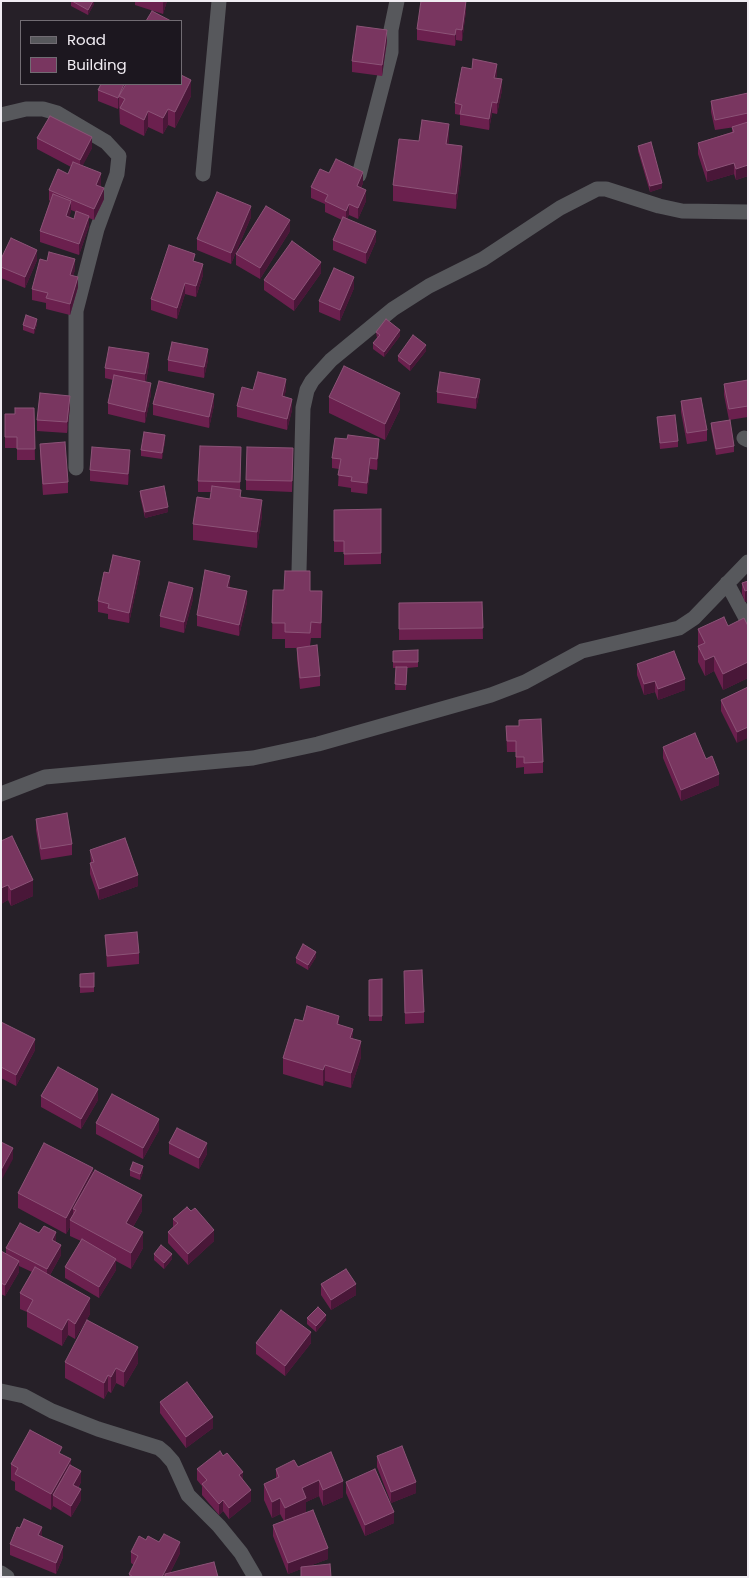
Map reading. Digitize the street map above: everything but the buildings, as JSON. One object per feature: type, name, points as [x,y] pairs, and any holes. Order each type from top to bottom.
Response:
[{"type":"street","points":[[203,174],[219,1]]},
{"type":"street","points":[[359,175],[391,52],[391,30],[397,1]]},
{"type":"street","points":[[1,115],[43,109],[57,113],[106,142],[119,156],[117,174],[97,229],[76,311],[76,468]]},
{"type":"street","points":[[299,571],[303,408],[307,390],[312,381],[331,360],[392,309],[429,286],[483,259],[560,208],[597,189],[606,189],[659,206],[682,211],[748,212]]},
{"type":"street","points":[[1,794],[45,777],[252,758],[318,744],[491,695],[525,682],[582,651],[679,628],[694,618],[748,562]]},
{"type":"street","points":[[726,584],[748,622]]},
{"type":"street","points":[[1,1390],[24,1396],[52,1411],[98,1429],[159,1448],[165,1452],[173,1462],[192,1500],[219,1526],[242,1553],[255,1577]]},
{"type":"street","points":[[1,1573],[7,1577]]}]
